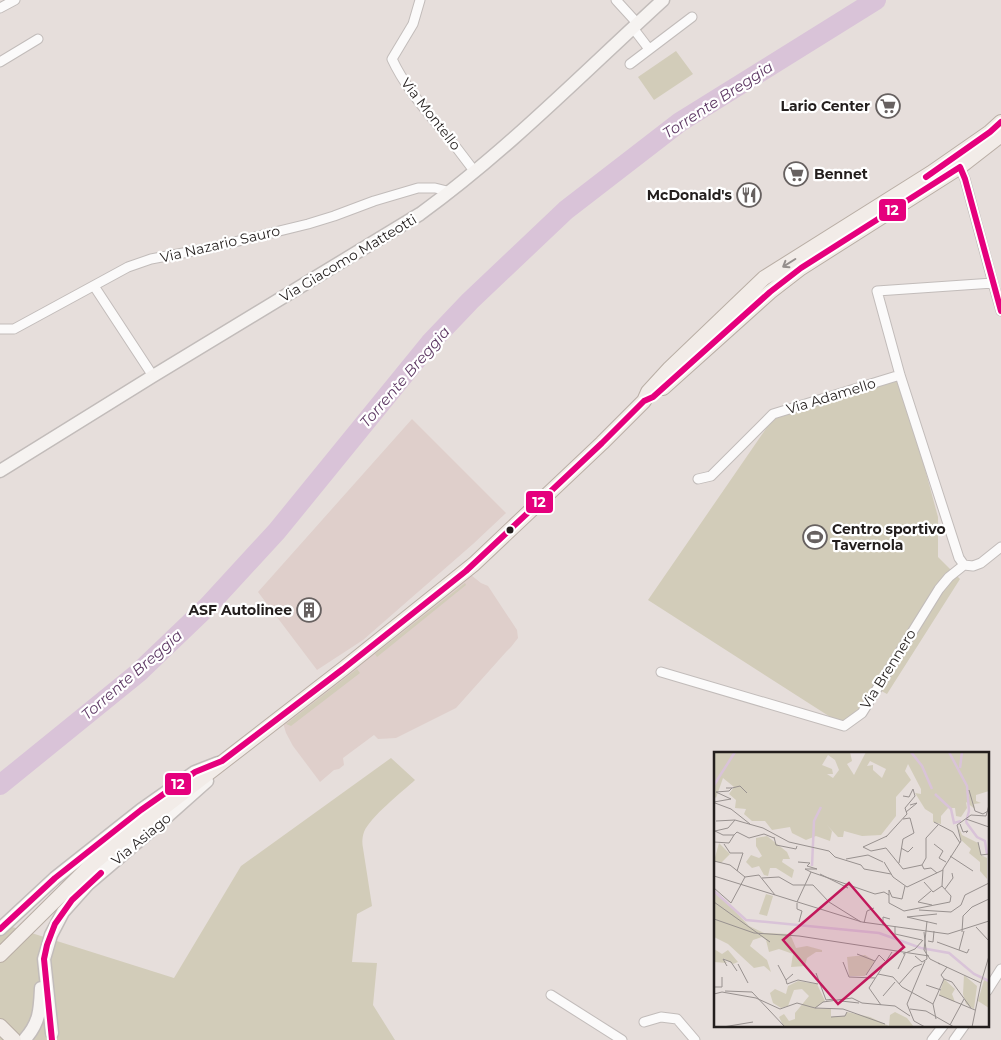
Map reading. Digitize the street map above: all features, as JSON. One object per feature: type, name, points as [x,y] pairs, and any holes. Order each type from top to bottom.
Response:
[{"type":"main road","name":"Via Asiago","points":[[644,401],[648,392],[670,368],[764,278],[932,173],[990,132],[1001,122]]},
{"type":"main road","name":"Via Asiago","points":[[222,761],[343,669],[474,564],[644,401],[653,397],[770,292],[801,268],[960,167],[1001,135]]},
{"type":"main road","points":[[0,955],[91,865],[222,761]]},
{"type":"main road","points":[[0,1026],[19,1039]]},
{"type":"street","points":[[0,8],[15,0]]},
{"type":"street","name":"Via Montello","points":[[420,0],[413,24],[392,59],[401,77],[474,172]]},
{"type":"street","points":[[616,0],[649,49]]},
{"type":"street","name":"Via Giacomo Matteotti","points":[[0,471],[420,214],[451,192],[500,150],[663,0]]},
{"type":"street","points":[[630,64],[692,17]]},
{"type":"street","points":[[0,62],[38,39]]},
{"type":"street","points":[[962,151],[958,161],[965,179],[1001,311]]},
{"type":"street","name":"Via Nazario Sauro","points":[[0,329],[14,329],[128,268],[151,259],[210,248],[308,224],[418,188],[435,188],[451,192]]},
{"type":"street","points":[[964,565],[958,558],[900,375],[877,291],[993,284]]},
{"type":"street","points":[[94,286],[153,376]]},
{"type":"street","name":"Via Adamello","points":[[698,479],[711,476],[773,414],[900,375]]},
{"type":"street","name":"Via Brennero","points":[[661,672],[844,726],[862,713],[939,589],[949,577],[964,565],[973,566],[981,564],[1001,547]]},
{"type":"street","name":"Via Asiago","points":[[0,929],[55,878],[141,810],[196,772],[222,761]]},
{"type":"street","name":"Via Asiago","points":[[52,1033],[44,959],[55,924],[72,900],[105,869],[206,783],[222,761]]},
{"type":"street","points":[[19,1039],[33,1029],[38,1018],[44,959]]},
{"type":"street","points":[[988,989],[1001,969]]},
{"type":"street","points":[[988,989],[1001,986]]},
{"type":"street","points":[[551,995],[622,1040]]},
{"type":"street","points":[[644,1022],[661,1017],[677,1019],[695,1040]]},
{"type":"street","points":[[932,1040],[941,1028]]},
{"type":"street","points":[[954,1040],[963,1028]]},
{"type":"shaded area","points":[[676,51],[693,74],[654,100],[638,77]]},
{"type":"shaded area","name":"Centro sportivo Tavernola","points":[[900,377],[938,517],[938,557],[960,579],[887,694],[876,688],[860,712],[844,724],[648,600],[774,417]]},
{"type":"shaded area","points":[[412,419],[506,513],[363,640],[317,670],[258,592]]},
{"type":"shaded area","points":[[466,571],[488,586],[517,630],[518,638],[456,708],[396,738],[378,739],[374,735],[343,758],[344,765],[334,770],[320,782],[293,746],[286,733],[281,716]]},
{"type":"shaded area","points":[[465,583],[466,585],[377,657],[375,654]]},
{"type":"shaded area","points":[[357,669],[360,673],[291,726],[286,724]]},
{"type":"shaded area","points":[[391,758],[415,780],[379,812],[364,832],[362,844],[372,906],[357,914],[352,962],[377,963],[373,1005],[395,1040],[0,1040],[0,927],[3,924],[174,978],[241,866]]},
{"type":"waterway","name":"Torrente Breggia","points":[[0,785],[138,673],[208,606],[277,531],[430,343],[470,301],[566,210],[680,122],[876,0]]},
{"type":"transit line","name":"12","points":[[926,177],[990,132],[1001,122]]},
{"type":"transit line","name":"12","points":[[0,929],[55,878],[141,810],[195,772],[222,761],[343,669],[466,571],[644,401],[653,397],[770,292],[801,268],[960,167],[965,179],[1001,311]]},
{"type":"transit line","name":"12","points":[[52,1040],[44,959],[47,945],[55,924],[72,900],[101,873]]},
{"type":"place","name":"Lario Center","points":[[888,106]]},
{"type":"place","name":"Bennet","points":[[796,174]]},
{"type":"place","name":"McDonald's","points":[[749,195]]},
{"type":"place","name":"Centro sportivo Tavernola","points":[[815,537]]},
{"type":"place","name":"ASF Autolinee","points":[[309,610]]}]
